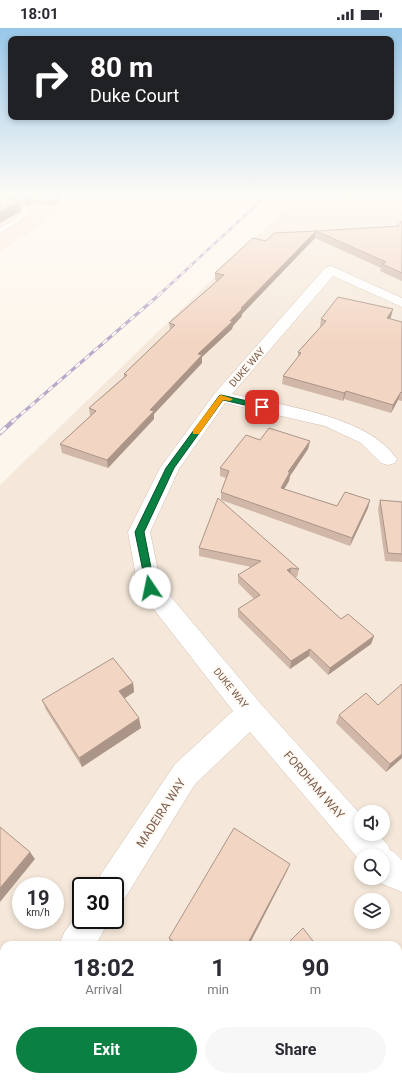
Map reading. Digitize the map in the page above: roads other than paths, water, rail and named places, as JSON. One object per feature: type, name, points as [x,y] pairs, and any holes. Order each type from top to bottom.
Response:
[{"type":"street","name":"DUKE WAY","points":[[251,713],[150,588],[139,532],[170,468],[221,397],[331,270],[402,303]]},
{"type":"street","points":[[221,397],[330,422],[367,439],[388,459]]},
{"type":"street","name":"FORDHAM WAY","points":[[251,713],[371,849]]},
{"type":"street","name":"MADEIRA WAY","points":[[120,877],[185,774],[251,713]]},
{"type":"street","points":[[390,871],[402,876]]},
{"type":"street","points":[[79,941],[86,929]]},
{"type":"railway","points":[[159,295],[214,244]]},
{"type":"railway","points":[[12,422],[160,294]]},
{"type":"railway","points":[[0,433],[13,421]]}]
